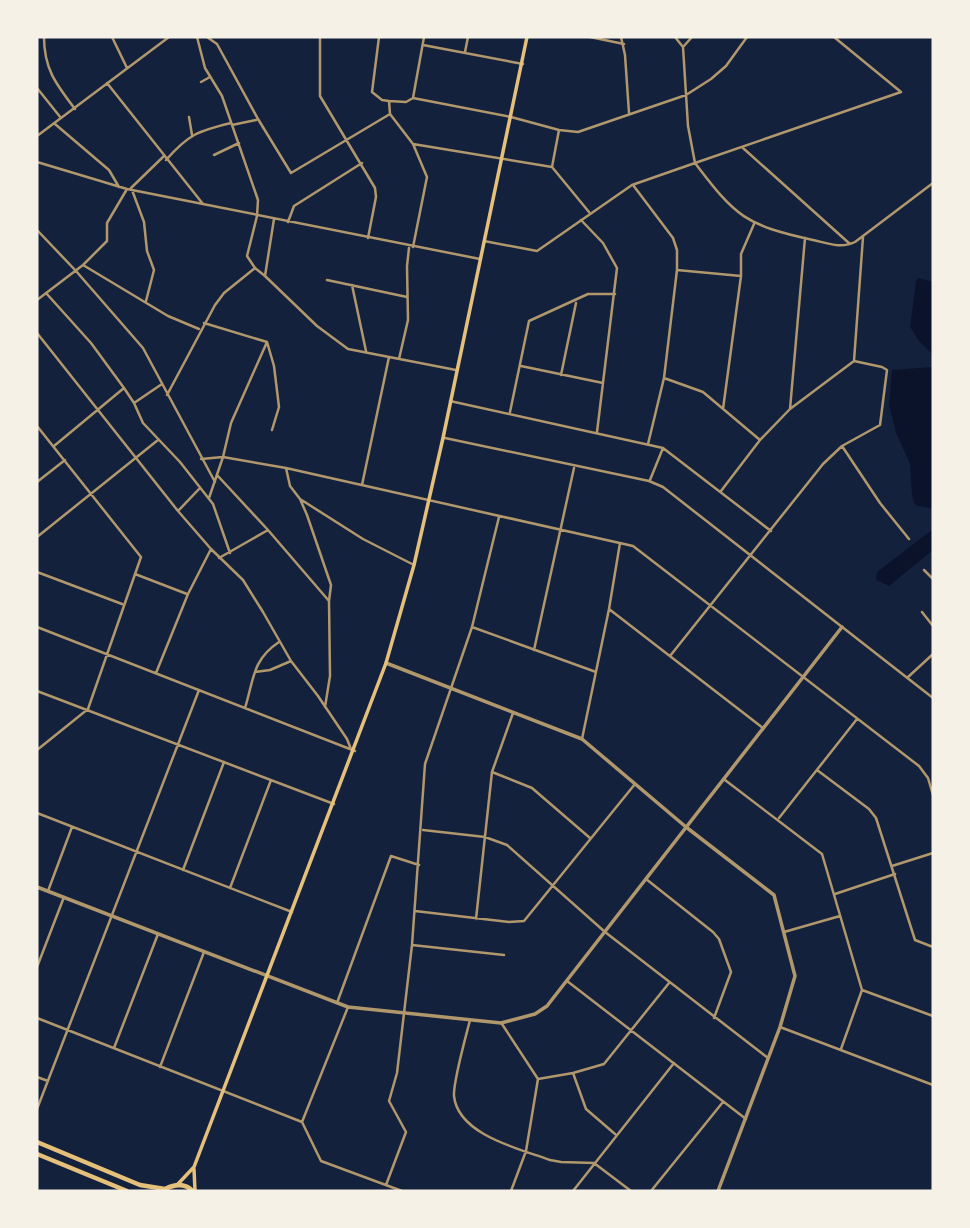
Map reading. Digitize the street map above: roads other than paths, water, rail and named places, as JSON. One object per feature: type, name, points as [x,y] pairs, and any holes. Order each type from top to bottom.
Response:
[{"type":"highway","points":[[37,1142],[140,1185],[164,1190],[184,1185],[194,1191]]},
{"type":"highway","points":[[37,1154],[127,1191]]},
{"type":"main road","points":[[194,1191],[194,1167],[386,663],[429,501],[527,37]]},
{"type":"main road","points":[[177,1185],[194,1167]]},
{"type":"street","points":[[44,37],[46,65],[57,86],[75,109]]},
{"type":"street","points":[[112,37],[127,68]]},
{"type":"street","points":[[37,136],[169,37]]},
{"type":"street","points":[[197,37],[205,68],[222,96],[258,200],[257,216],[247,256],[255,268],[317,326],[348,349],[457,370]]},
{"type":"street","points":[[207,37],[217,44],[291,173],[390,114]]},
{"type":"street","points":[[320,37],[320,96],[375,188],[376,197],[368,238]]},
{"type":"street","points":[[379,37],[372,92],[382,100],[406,102],[413,98],[578,132],[685,95],[726,66],[747,37]]},
{"type":"street","points":[[413,98],[424,37]]},
{"type":"street","points":[[465,52],[468,37]]},
{"type":"street","points":[[590,37],[624,44]]},
{"type":"street","points":[[621,37],[624,44],[629,114]]},
{"type":"street","points":[[675,37],[683,47],[685,95],[695,163],[727,204],[754,223],[835,245],[850,244],[933,183]]},
{"type":"street","points":[[683,47],[692,37]]},
{"type":"street","points":[[484,242],[537,251],[633,185],[901,92],[834,37]]},
{"type":"street","points":[[423,45],[523,64]]},
{"type":"street","points":[[201,82],[210,77]]},
{"type":"street","points":[[107,83],[203,204]]},
{"type":"street","points":[[37,88],[62,119]]},
{"type":"street","points":[[389,101],[390,114],[413,144],[427,177],[407,266],[408,320],[399,359]]},
{"type":"street","points":[[189,117],[192,135]]},
{"type":"street","points":[[38,297],[76,271],[107,242],[107,223],[130,189],[182,141],[192,135],[258,119]]},
{"type":"street","points":[[55,124],[109,170],[119,187]]},
{"type":"street","points":[[552,167],[559,130]]},
{"type":"street","points":[[214,155],[239,143]]},
{"type":"street","points":[[413,144],[552,167],[590,213]]},
{"type":"street","points":[[743,148],[850,244]]},
{"type":"street","points":[[37,162],[119,187],[480,259]]},
{"type":"street","points":[[288,222],[294,206],[362,163]]},
{"type":"street","points":[[633,185],[676,244],[677,270],[664,378],[648,443]]},
{"type":"street","points":[[130,189],[144,222],[146,251],[154,270],[146,302]]},
{"type":"street","points":[[265,276],[274,219]]},
{"type":"street","points":[[581,220],[613,258],[617,268],[597,432]]},
{"type":"street","points":[[723,409],[742,250],[754,223]]},
{"type":"street","points":[[37,230],[143,348],[215,482]]},
{"type":"street","points":[[854,361],[863,237]]},
{"type":"street","points":[[790,409],[805,238]]},
{"type":"street","points":[[83,265],[168,316],[201,330]]},
{"type":"street","points":[[167,395],[186,363],[204,323],[224,293],[255,268]]},
{"type":"street","points":[[677,270],[741,276]]},
{"type":"street","points":[[327,280],[407,297]]},
{"type":"street","points":[[352,285],[366,352]]},
{"type":"street","points":[[510,413],[528,321],[594,292],[615,294]]},
{"type":"street","points":[[46,293],[91,343],[134,403],[143,423],[209,498],[230,552]]},
{"type":"street","points":[[561,375],[576,301]]},
{"type":"street","points":[[204,323],[267,342]]},
{"type":"street","points":[[37,333],[178,511],[211,550],[243,580],[291,662],[353,750]]},
{"type":"street","points":[[267,342],[274,366],[279,407],[272,430]]},
{"type":"street","points":[[209,498],[231,424],[267,342]]},
{"type":"street","points":[[362,485],[389,357]]},
{"type":"street","points":[[670,656],[823,464],[842,446],[877,428],[882,421],[887,370],[854,361],[790,409],[760,440],[721,491]]},
{"type":"street","points":[[519,366],[603,383]]},
{"type":"street","points":[[664,378],[696,388],[760,440]]},
{"type":"street","points":[[134,403],[162,384]]},
{"type":"street","points":[[54,446],[124,388]]},
{"type":"street","points":[[450,401],[663,448],[771,531]]},
{"type":"street","points":[[37,428],[91,492],[140,555],[141,560],[88,709],[37,750]]},
{"type":"street","points":[[443,438],[649,481],[671,492],[933,698]]},
{"type":"street","points":[[37,537],[158,440]]},
{"type":"street","points":[[842,446],[880,503],[909,539]]},
{"type":"street","points":[[649,481],[663,448]]},
{"type":"street","points":[[201,459],[223,457],[286,468],[561,531],[620,541],[639,550],[924,771],[933,795]]},
{"type":"street","points":[[37,482],[65,460]]},
{"type":"street","points":[[534,650],[574,467]]},
{"type":"street","points":[[286,468],[290,486],[300,499],[331,585],[330,676],[325,707]]},
{"type":"street","points":[[217,475],[329,601]]},
{"type":"street","points":[[178,511],[201,487]]},
{"type":"street","points":[[300,499],[363,539],[414,565]]},
{"type":"street","points":[[386,1185],[406,1132],[389,1101],[397,1073],[412,945],[425,764],[472,627],[499,516]]},
{"type":"street","points":[[219,558],[268,530]]},
{"type":"street","points":[[582,738],[610,609],[620,541]]},
{"type":"street","points":[[156,673],[188,594],[211,550]]},
{"type":"street","points":[[924,570],[933,579]]},
{"type":"street","points":[[37,572],[123,605]]},
{"type":"street","points":[[135,574],[188,594]]},
{"type":"street","points":[[610,609],[763,728]]},
{"type":"street","points":[[922,612],[933,626]]},
{"type":"street","points":[[37,887],[348,1007],[501,1023],[541,1011],[842,626]]},
{"type":"street","points":[[37,627],[353,750]]},
{"type":"street","points":[[472,627],[596,673]]},
{"type":"street","points":[[245,708],[255,672],[265,652],[279,641]]},
{"type":"street","points":[[907,678],[933,654]]},
{"type":"street","points":[[255,672],[291,662]]},
{"type":"street","points":[[386,663],[582,738],[686,827],[774,895],[795,976],[780,1027],[718,1191]]},
{"type":"street","points":[[37,1110],[199,690]]},
{"type":"street","points":[[37,691],[334,804]]},
{"type":"street","points":[[476,919],[492,772],[514,712]]},
{"type":"street","points":[[778,819],[857,719]]},
{"type":"street","points":[[183,870],[224,762]]},
{"type":"street","points":[[817,770],[873,813],[915,940],[933,947]]},
{"type":"street","points":[[492,772],[532,788],[591,839]]},
{"type":"street","points":[[724,779],[821,855],[862,990],[841,1049]]},
{"type":"street","points":[[230,888],[271,780]]},
{"type":"street","points":[[415,911],[476,919],[524,921],[635,784]]},
{"type":"street","points":[[37,813],[292,912]]},
{"type":"street","points":[[48,891],[72,827]]},
{"type":"street","points":[[422,830],[485,837],[507,845],[605,932],[768,1058]]},
{"type":"street","points":[[892,866],[933,853]]},
{"type":"street","points":[[337,1003],[391,856],[419,865]]},
{"type":"street","points":[[834,894],[895,874]]},
{"type":"street","points":[[646,879],[719,939],[731,972],[714,1018]]},
{"type":"street","points":[[37,967],[64,897]]},
{"type":"street","points":[[784,932],[840,916]]},
{"type":"street","points":[[114,1048],[158,934]]},
{"type":"street","points":[[412,945],[503,955]]},
{"type":"street","points":[[160,1066],[204,951]]},
{"type":"street","points":[[567,981],[746,1119]]},
{"type":"street","points":[[538,1079],[604,1064],[669,983]]},
{"type":"street","points":[[862,990],[933,1016]]},
{"type":"street","points":[[302,1122],[348,1007]]},
{"type":"street","points":[[37,1018],[302,1122],[321,1161],[402,1191]]},
{"type":"street","points":[[470,1020],[454,1090],[455,1100],[472,1128],[555,1161],[594,1163],[631,1191]]},
{"type":"street","points":[[501,1023],[538,1079],[526,1151],[511,1191]]},
{"type":"street","points":[[780,1027],[933,1085]]},
{"type":"street","points":[[573,1191],[674,1063]]},
{"type":"street","points":[[573,1073],[586,1109],[616,1134]]},
{"type":"street","points":[[37,1077],[48,1081]]},
{"type":"street","points":[[651,1191],[723,1102]]},
{"type":"water","points":[[919,278],[933,282],[933,355],[910,327],[916,281]]},
{"type":"water","points":[[932,367],[933,509],[915,505],[910,464],[896,433],[889,405],[892,370]]},
{"type":"water","points":[[933,529],[933,550],[889,586],[876,580],[877,572]]}]
